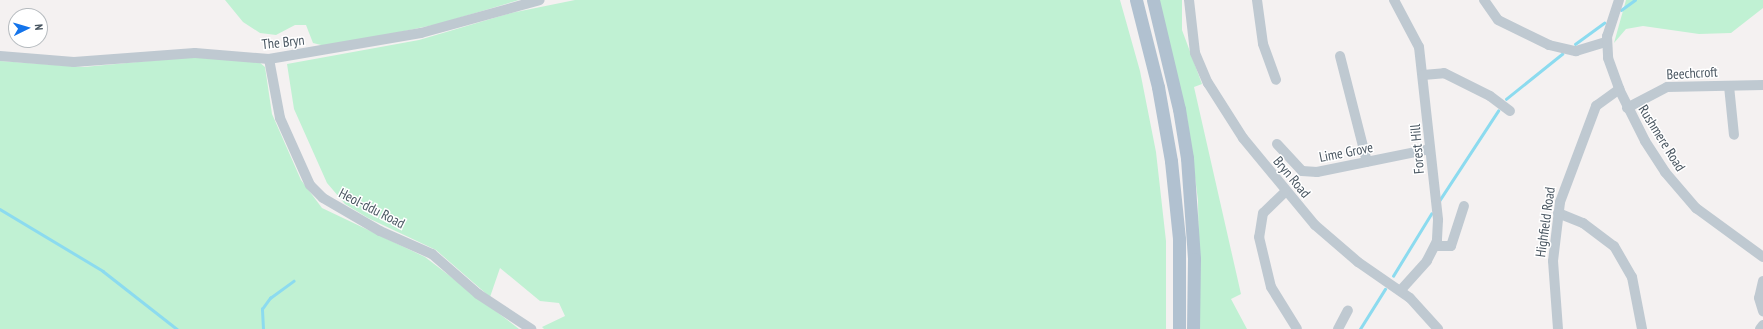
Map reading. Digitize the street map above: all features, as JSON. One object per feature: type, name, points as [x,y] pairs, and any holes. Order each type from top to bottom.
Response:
[{"type":"main road","points":[[1136,0],[1158,87],[1171,161],[1179,239],[1179,329]]},
{"type":"main road","points":[[1153,0],[1179,109],[1187,158],[1194,251],[1194,329]]},
{"type":"street","name":"The Bryn","points":[[0,56],[74,62],[195,53],[269,59],[421,33],[540,0]]},
{"type":"street","name":"Bryn Road","points":[[1189,0],[1191,37],[1208,83],[1285,192],[1336,244],[1401,290],[1438,329]]},
{"type":"street","points":[[1257,0],[1263,44],[1276,80]]},
{"type":"street","name":"Forest Hill","points":[[1394,0],[1419,47],[1438,220],[1434,246],[1428,261],[1401,290]]},
{"type":"street","points":[[1484,0],[1498,20],[1549,45],[1576,51],[1606,42],[1619,0]]},
{"type":"street","name":"Rushmere Road","points":[[1606,42],[1610,66],[1619,89],[1627,108],[1654,158],[1686,198],[1763,257]]},
{"type":"street","points":[[1340,56],[1367,162]]},
{"type":"street","name":"Heol-ddu Road","points":[[269,59],[280,118],[310,185],[323,198],[380,231],[432,254],[478,294],[531,329]]},
{"type":"street","points":[[1423,75],[1444,73],[1490,96],[1510,111]]},
{"type":"street","name":"Beechcroft","points":[[1627,108],[1667,87],[1763,84]]},
{"type":"street","points":[[1730,86],[1734,135]]},
{"type":"street","name":"Highfield Road","points":[[1558,329],[1553,283],[1558,213],[1565,182],[1596,106],[1619,89]]},
{"type":"street","name":"Lime Grove","points":[[1278,144],[1302,171],[1317,172],[1430,149]]},
{"type":"street","points":[[1285,192],[1263,213],[1259,237],[1271,287],[1297,329]]},
{"type":"street","points":[[1434,246],[1451,246],[1464,206]]},
{"type":"street","points":[[1558,213],[1583,224],[1614,246],[1632,277],[1642,329]]},
{"type":"street","points":[[1763,281],[1759,298],[1763,310]]},
{"type":"street","points":[[1338,329],[1348,310]]},
{"type":"street","points":[[1760,329],[1763,326]]},
{"type":"green space","points":[[225,0],[519,0],[438,24],[329,47],[313,43],[306,25],[295,25],[276,35],[260,33],[243,22]]},
{"type":"green space","points":[[575,0],[1120,0],[1140,71],[1156,152],[1166,241],[1166,329],[544,329],[542,327],[565,316],[559,303],[540,301],[500,268],[490,297],[436,250],[368,218],[345,204],[327,183],[294,109],[287,64],[419,40],[511,13]]},
{"type":"green space","points":[[1158,0],[1182,0],[1182,30],[1202,84],[1194,87],[1241,294],[1231,299],[1247,329],[1200,329],[1198,200],[1187,117]]},
{"type":"green space","points":[[1626,0],[1763,0],[1763,8],[1731,33],[1699,34],[1643,26],[1626,29],[1614,43]]},
{"type":"green space","points":[[191,57],[259,62],[265,67],[272,114],[301,180],[322,208],[425,257],[519,329],[0,329],[0,61],[84,67]]},
{"type":"waterway","points":[[1621,10],[1635,0]]},
{"type":"waterway","points":[[1575,44],[1604,23]]},
{"type":"waterway","points":[[1506,99],[1562,54]]},
{"type":"waterway","points":[[1439,201],[1498,111]]},
{"type":"waterway","points":[[0,209],[103,271],[177,329]]},
{"type":"waterway","points":[[1393,276],[1431,214]]},
{"type":"waterway","points":[[263,329],[262,309],[270,298],[293,281]]},
{"type":"waterway","points":[[1360,329],[1385,289]]}]
